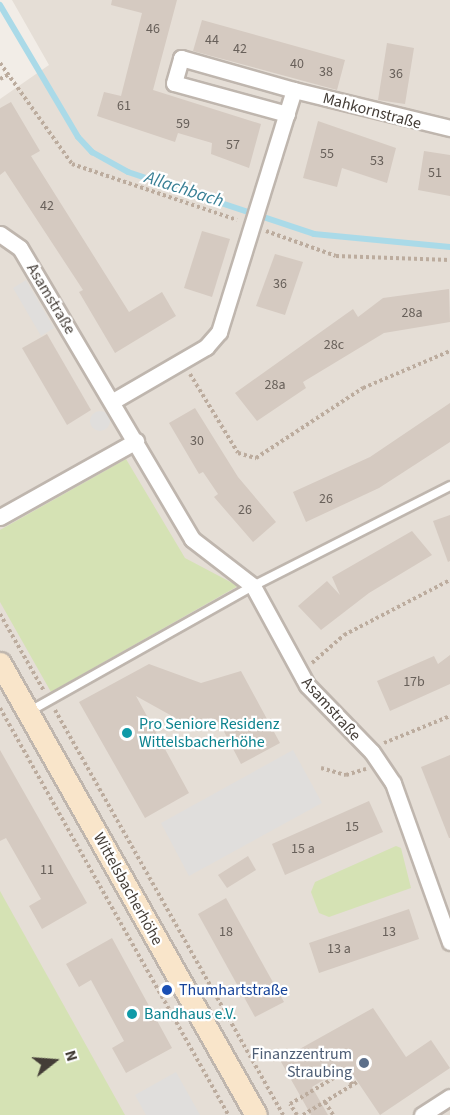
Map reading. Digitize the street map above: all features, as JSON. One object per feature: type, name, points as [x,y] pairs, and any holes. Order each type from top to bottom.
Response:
[{"type":"street","name":"Mahkornstraße","points":[[287,114],[174,83],[181,58],[294,90],[450,128]]},
{"type":"street","points":[[221,96],[228,71]]},
{"type":"street","points":[[113,401],[182,361],[219,332],[264,194],[294,90]]},
{"type":"street","name":"Asamstraße","points":[[0,234],[20,248],[113,401],[192,539],[253,586],[300,674],[376,758],[401,799],[450,942]]},
{"type":"street","points":[[0,517],[136,441]]},
{"type":"street","name":"Wittelsbacherhöhe","points":[[2,670],[29,711],[256,1115]]},
{"type":"street","points":[[422,1115],[450,1097]]},
{"type":"lane","points":[[29,711],[253,586],[450,486]]},
{"type":"path","points":[[0,63],[72,164],[255,223],[336,256],[450,260]]},
{"type":"path","points":[[0,79],[10,74]]},
{"type":"path","points":[[182,361],[238,453],[256,458],[363,388],[450,351]]},
{"type":"path","points":[[300,674],[344,635],[450,580]]},
{"type":"path","points":[[0,614],[283,1115]]},
{"type":"path","points":[[0,708],[228,1115]]},
{"type":"path","points":[[321,768],[346,775],[376,758],[397,734],[450,716]]},
{"type":"path","points":[[297,1115],[290,1104],[344,1072],[352,1086]]},
{"type":"path","points":[[303,1115],[357,1082]]},
{"type":"path","points":[[325,1102],[333,1115]]},
{"type":"shaded area","points":[[12,0],[450,0],[450,1115],[0,1115],[0,99],[49,65]]},
{"type":"shaded area","points":[[26,280],[54,328],[41,336],[13,288]]},
{"type":"shaded area","points":[[100,411],[107,414],[110,421],[107,428],[100,431],[93,428],[90,421],[93,414]]},
{"type":"shaded area","points":[[293,750],[322,803],[189,876],[161,823]]},
{"type":"shaded area","points":[[176,1072],[200,1115],[146,1115],[135,1095]]},
{"type":"green space","points":[[126,459],[185,558],[238,586],[51,692],[0,602],[0,530]]},
{"type":"green space","points":[[396,846],[401,848],[411,888],[329,917],[319,913],[311,892],[315,882]]},
{"type":"green space","points":[[0,891],[125,1115],[0,1115]]},
{"type":"building","points":[[112,0],[177,0],[153,90],[261,124],[249,168],[211,154],[212,143],[178,133],[175,142],[97,116],[104,92],[121,96],[142,13],[111,5]]},
{"type":"building","points":[[202,20],[345,60],[337,90],[193,51]]},
{"type":"building","points":[[387,43],[414,48],[405,104],[378,100]]},
{"type":"building","points":[[11,102],[40,151],[31,156],[129,312],[162,292],[176,316],[115,353],[79,292],[83,290],[5,171],[0,175],[0,108]]},
{"type":"building","points":[[318,121],[396,148],[387,183],[342,168],[337,187],[303,178]]},
{"type":"building","points":[[424,151],[450,155],[450,196],[418,190]]},
{"type":"building","points":[[202,231],[230,239],[212,297],[184,288]]},
{"type":"building","points":[[275,254],[303,262],[285,315],[256,306]]},
{"type":"building","points":[[449,289],[450,322],[384,333],[303,382],[306,388],[257,421],[235,393],[353,309],[358,317],[383,298]]},
{"type":"building","points":[[47,334],[91,410],[67,425],[22,348]]},
{"type":"building","points":[[450,403],[450,442],[379,488],[306,522],[293,492],[370,457]]},
{"type":"building","points":[[195,408],[238,477],[276,522],[253,542],[214,497],[218,494],[203,472],[199,474],[169,423]]},
{"type":"building","points":[[450,515],[450,561],[448,562],[433,521]]},
{"type":"building","points":[[412,531],[432,555],[369,593],[321,630],[298,606],[327,581],[340,595],[332,577]]},
{"type":"building","points":[[450,655],[450,684],[390,711],[377,681],[434,656],[438,664]]},
{"type":"building","name":"Pro Seniore Residenz Wittelsbacherhöhe","points":[[149,664],[201,683],[241,671],[280,743],[241,764],[219,722],[181,721],[136,696],[189,793],[145,818],[79,702]]},
{"type":"building","points":[[0,750],[87,903],[42,929],[29,906],[41,899],[6,838],[0,841]]},
{"type":"building","points":[[450,755],[450,838],[449,838],[421,767]]},
{"type":"building","points":[[369,801],[383,832],[285,875],[272,844]]},
{"type":"building","points":[[248,856],[256,870],[227,888],[218,875]]},
{"type":"building","points":[[226,898],[284,1002],[255,1017],[198,914]]},
{"type":"building","points":[[409,909],[419,939],[319,973],[309,943]]},
{"type":"building","name":"Bandhaus e.V.","points":[[112,938],[172,1048],[126,1073],[112,1048],[124,1041],[91,980],[79,987],[66,964]]},
{"type":"building","name":"Finanzzentrum Straubing","points":[[373,1008],[406,1057],[431,1040],[450,1068],[380,1115],[347,1066],[312,1087],[328,1115],[311,1115],[280,1060]]},
{"type":"waterway","name":"Allachbach","points":[[0,5],[78,137],[92,152],[128,172],[314,234],[450,247]]},
{"type":"place","name":"Pro Seniore Residenz Wittelsbacherhöhe","points":[[127,733]]},
{"type":"place","name":"Thumhartstraße","points":[[167,990]]},
{"type":"place","name":"Bandhaus e.V.","points":[[132,1014]]},
{"type":"place","name":"Finanzzentrum Straubing","points":[[364,1063]]}]
